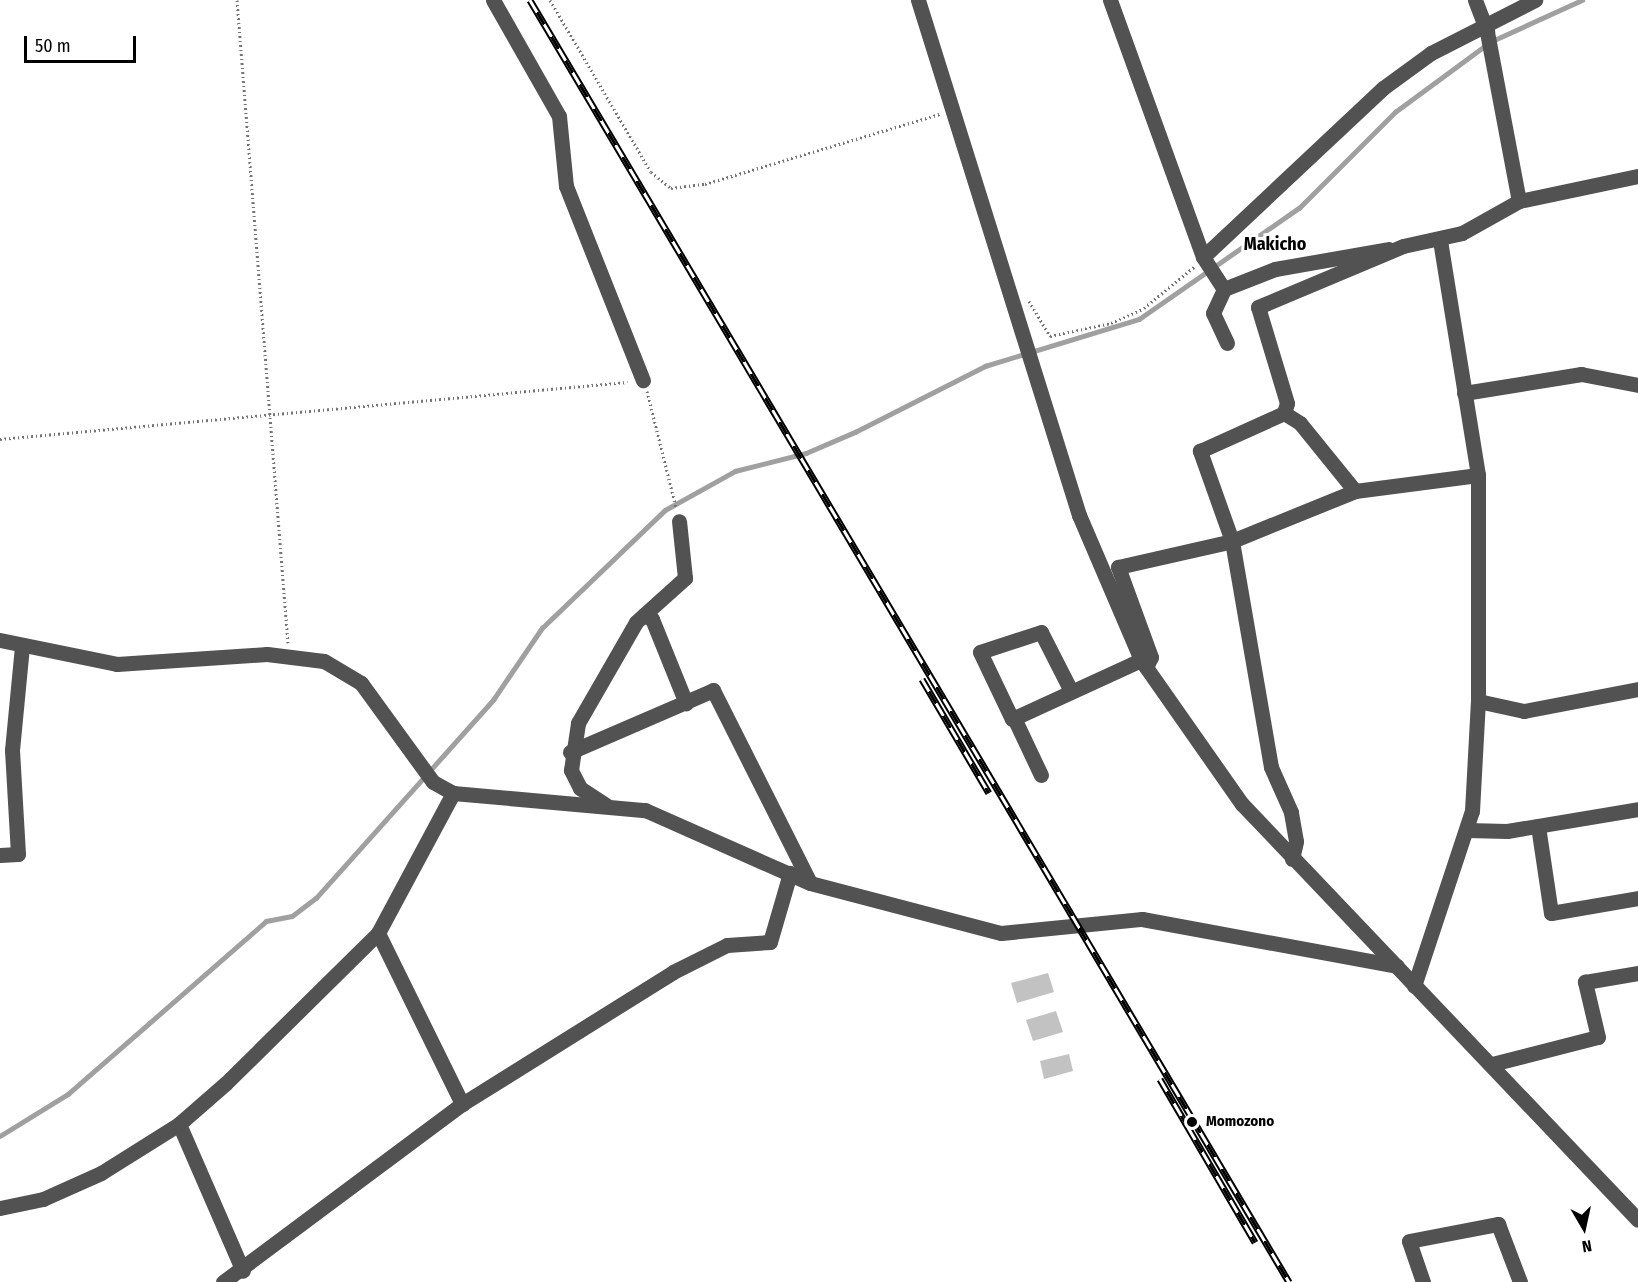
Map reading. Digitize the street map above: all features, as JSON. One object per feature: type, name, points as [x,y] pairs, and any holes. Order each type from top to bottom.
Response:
[{"type":"street","points":[[494,0],[559,116],[566,186],[643,380]]},
{"type":"street","points":[[918,0],[1098,569],[1144,664],[1242,804],[1414,986],[1492,1064],[1638,1220]]},
{"type":"street","points":[[1110,0],[1205,259],[1223,287]]},
{"type":"street","points":[[1475,0],[1486,27],[1491,76],[1519,201]]},
{"type":"street","points":[[1205,259],[1383,88],[1535,0]]},
{"type":"street","points":[[1227,342],[1213,313],[1223,287],[1275,269],[1440,240],[1485,223],[1519,201],[1638,176]]},
{"type":"street","points":[[1414,986],[1467,830],[1478,701],[1478,475],[1440,240]]},
{"type":"street","points":[[1292,859],[1296,841],[1291,812],[1271,766],[1232,541],[1200,451],[1284,412],[1287,403],[1257,313],[1262,302],[1358,268],[1402,246]]},
{"type":"street","points":[[1464,393],[1581,374],[1638,385]]},
{"type":"street","points":[[1284,412],[1300,423],[1355,491]]},
{"type":"street","points":[[1014,718],[1071,691],[1144,664],[1151,657],[1118,567],[1232,541],[1355,491],[1478,475]]},
{"type":"street","points":[[606,805],[580,788],[568,763],[570,752],[578,723],[644,615],[686,578],[679,520]]},
{"type":"street","points":[[644,615],[652,619],[686,703]]},
{"type":"street","points":[[1041,775],[980,652],[1041,632],[1071,691]]},
{"type":"street","points":[[0,640],[117,664],[289,654],[324,662],[361,683],[434,782],[453,793],[606,805],[662,815],[810,883],[1015,935],[1142,919],[1397,966]]},
{"type":"street","points":[[0,855],[18,854],[12,750],[22,646]]},
{"type":"street","points":[[1478,701],[1524,711],[1638,689]]},
{"type":"street","points":[[570,752],[713,690],[783,821],[810,883]]},
{"type":"street","points":[[0,1208],[43,1199],[102,1173],[179,1124],[378,933],[453,793]]},
{"type":"street","points":[[1467,830],[1538,826],[1638,809]]},
{"type":"street","points":[[1538,826],[1551,913],[1638,898]]},
{"type":"street","points":[[223,1282],[244,1275],[462,1104],[693,960],[737,943],[771,942],[790,873]]},
{"type":"street","points":[[378,933],[462,1104]]},
{"type":"street","points":[[1492,1064],[1598,1037],[1585,982],[1638,973]]},
{"type":"street","points":[[179,1124],[244,1275]]},
{"type":"street","points":[[1423,1282],[1409,1241],[1498,1224],[1520,1282]]},
{"type":"path","points":[[237,0],[289,654]]},
{"type":"path","points":[[550,0],[651,172],[671,188],[705,184],[953,110]]},
{"type":"path","points":[[1025,296],[1050,336],[1111,323],[1144,308],[1205,259]]},
{"type":"path","points":[[0,439],[268,412],[643,380],[674,490]]},
{"type":"building","points":[[1048,973],[1054,992],[1017,1003],[1011,983]]},
{"type":"building","points":[[1056,1011],[1063,1032],[1033,1041],[1026,1020]]},
{"type":"building","points":[[1069,1054],[1073,1071],[1044,1079],[1040,1061]]},
{"type":"waterway","points":[[1492,41],[1582,0]]},
{"type":"waterway","points":[[0,1136],[68,1094],[266,921],[292,916],[316,898],[493,700],[542,628],[665,510],[735,471],[806,453],[855,432],[985,366],[1139,319],[1299,208],[1395,112],[1485,46]]},
{"type":"railway","points":[[530,0],[1289,1282]]},
{"type":"railway","points":[[922,679],[989,793]]},
{"type":"railway","points":[[1160,1079],[1255,1242]]},
{"type":"place","name":"Momozono","points":[[1192,1122]]},
{"type":"district","name":"Makicho","points":[[1275,244]]}]
